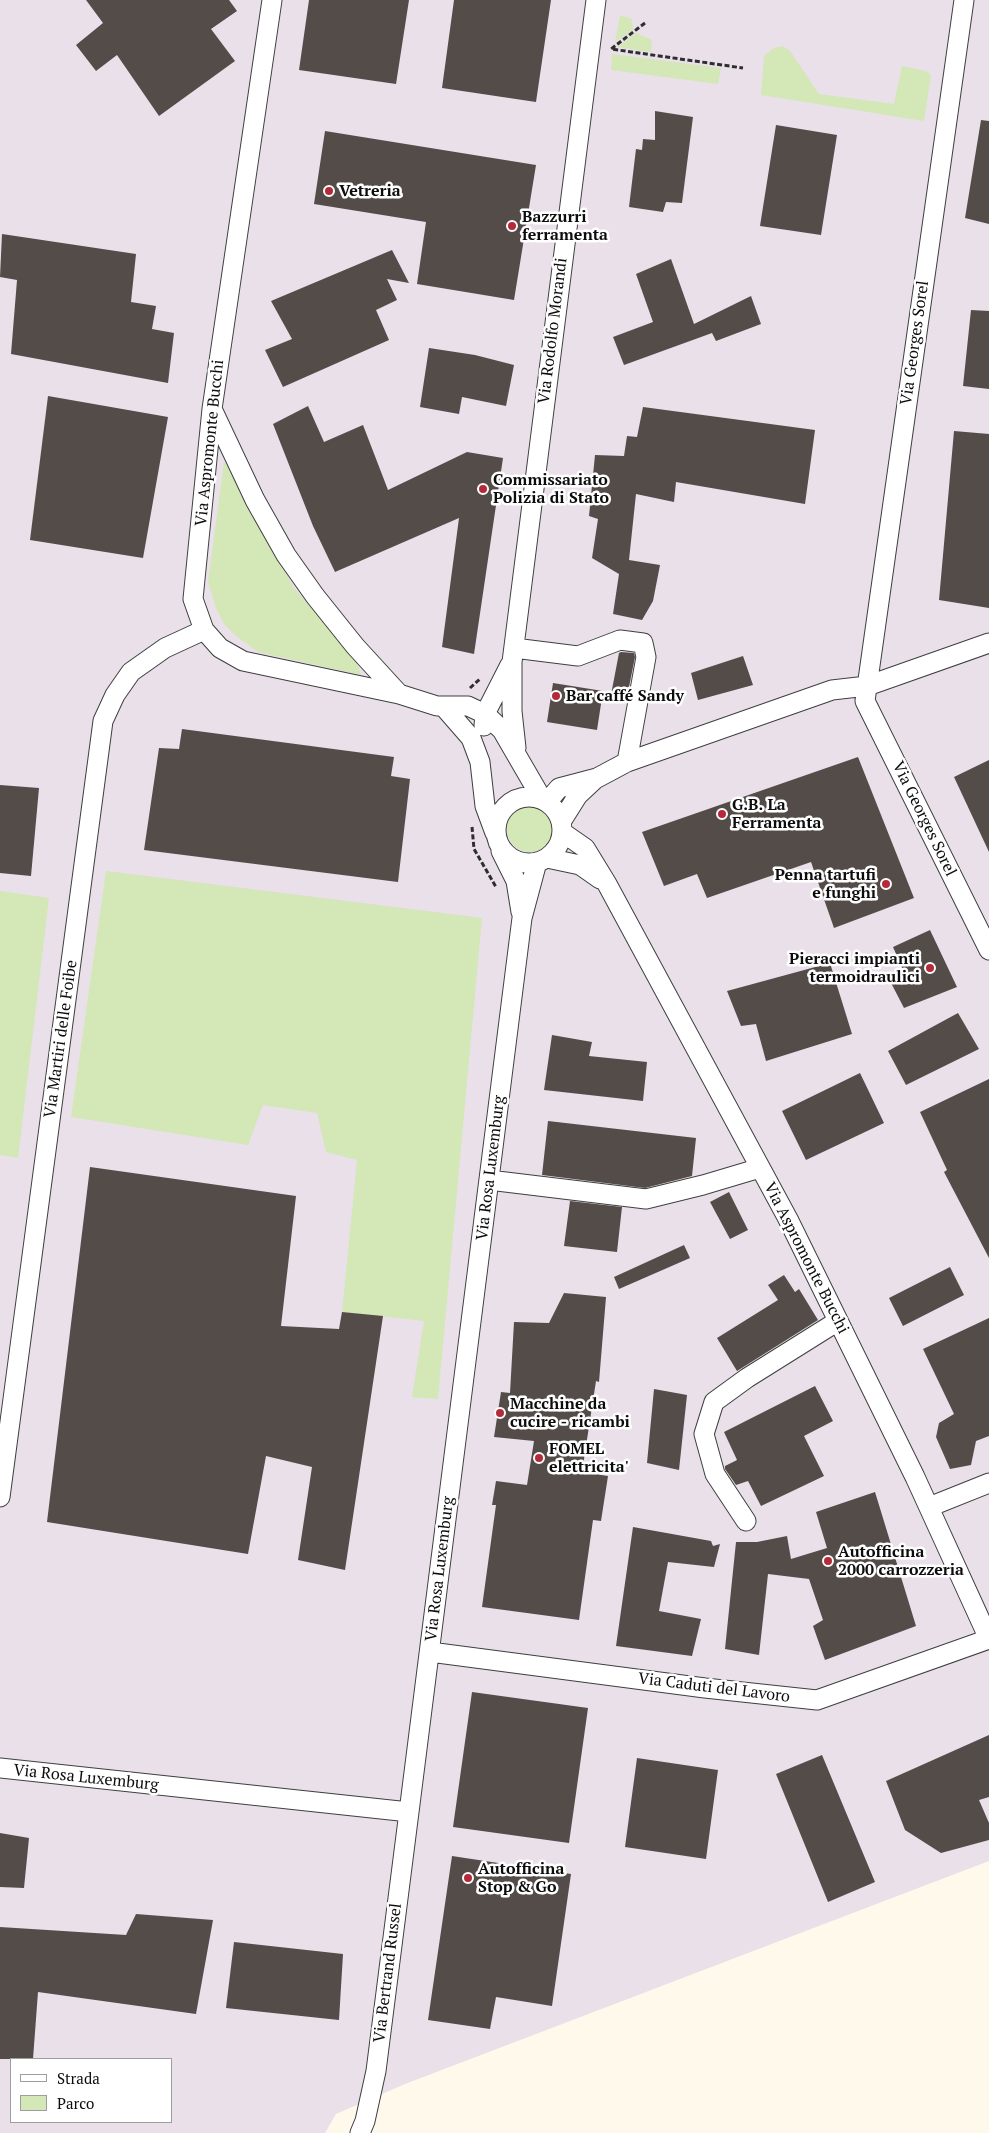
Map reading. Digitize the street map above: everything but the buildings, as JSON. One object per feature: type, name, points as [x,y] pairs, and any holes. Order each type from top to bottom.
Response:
[{"type":"street","name":"Via Aspromonte Bucchi","points":[[272,0],[212,409],[193,599],[204,630],[220,648],[243,662],[399,694],[444,707],[472,704],[502,730],[544,800],[558,814],[562,827],[585,848],[607,884],[760,1168],[838,1321],[929,1508],[989,1639]]},
{"type":"street","name":"Via Rodolfo Morandi","points":[[517,755],[512,711],[513,655],[596,0]]},
{"type":"street","name":"Via Georges Sorel","points":[[964,0],[865,701],[989,950]]},
{"type":"street","points":[[212,409],[255,500],[286,555],[315,596],[355,646],[399,694]]},
{"type":"street","name":"Via Martiri delle Foibe","points":[[0,1497],[103,722],[115,695],[131,672],[165,648],[204,630]]},
{"type":"street","points":[[513,655],[578,656],[620,640],[642,643],[646,657],[627,762]]},
{"type":"street","points":[[497,839],[496,822],[501,811],[509,803],[519,798],[530,796],[544,800],[559,788],[597,778],[627,762],[832,690],[867,686],[989,643]]},
{"type":"street","name":"Via Rodolfo Morandi","points":[[472,704],[498,689],[513,655]]},
{"type":"street","points":[[472,704],[485,806],[497,839]]},
{"type":"street","points":[[444,707],[471,738],[480,762]]},
{"type":"street","points":[[542,860],[560,842],[562,827],[578,795],[597,778]]},
{"type":"street","name":"Via Aspromonte Bucchi","points":[[497,839],[506,855],[516,861],[526,863],[542,860],[580,865],[607,884]]},
{"type":"street","name":"Via Rosa Luxemburg","points":[[497,839],[516,882],[522,918]]},
{"type":"street","name":"Via Rosa Luxemburg","points":[[0,1768],[409,1812],[522,918],[542,860]]},
{"type":"street","points":[[489,1180],[646,1199],[760,1168]]},
{"type":"street","points":[[746,1521],[714,1474],[704,1434],[714,1402],[747,1378],[838,1321]]},
{"type":"street","points":[[929,1508],[989,1483]]},
{"type":"street","name":"Via Caduti del Lavoro","points":[[430,1652],[705,1688],[817,1700],[989,1639]]},
{"type":"street","name":"Via Bertrand Russel","points":[[360,2133],[365,2121],[376,2071],[409,1812]]},
{"type":"path","points":[[645,23],[611,49],[743,68]]},
{"type":"path","points":[[472,704],[477,684],[482,677]]},
{"type":"path","points":[[472,823],[474,849],[501,895]]},
{"type":"shaded area","points":[[0,0],[989,0],[989,1861],[405,2084],[336,2114],[325,2133],[0,2133]]},
{"type":"green space","points":[[620,15],[632,19],[633,30],[615,42]]},
{"type":"green space","points":[[636,33],[652,40],[651,52],[617,47]]},
{"type":"green space","points":[[782,46],[790,51],[819,94],[894,104],[902,66],[926,71],[931,75],[924,121],[761,95],[764,56],[774,48]]},
{"type":"green space","points":[[612,54],[721,68],[718,84],[611,70]]},
{"type":"green space","points":[[224,462],[231,470],[258,526],[294,588],[356,660],[361,675],[258,652],[224,624],[216,608],[208,582]]},
{"type":"green space","points":[[530,806],[543,810],[549,816],[553,829],[549,842],[543,848],[530,852],[517,848],[511,842],[507,829],[511,816],[517,810]]},
{"type":"green space","points":[[106,871],[482,918],[438,1399],[412,1397],[424,1321],[342,1312],[357,1160],[326,1152],[317,1113],[263,1105],[248,1145],[71,1117]]},
{"type":"green space","points":[[0,891],[49,898],[18,1158],[0,1155]]},
{"type":"place","name":"Vetreria","points":[[329,191]]},
{"type":"place","name":"Bazzurri ferramenta","points":[[512,226]]},
{"type":"place","name":"Commissariato Polizia di Stato","points":[[483,489]]},
{"type":"place","name":"Bar caffé Sandy","points":[[556,696]]},
{"type":"place","name":"G.B. La Ferramenta","points":[[722,814]]},
{"type":"place","name":"Penna tartufi e funghi","points":[[886,884]]},
{"type":"place","name":"Pieracci impianti termoidraulici","points":[[930,968]]},
{"type":"place","name":"Macchine da cucire - ricambi","points":[[500,1413]]},
{"type":"place","name":"FOMEL elettricita'","points":[[539,1458]]},
{"type":"place","name":"Autofficina 2000 carrozzeria","points":[[828,1561]]},
{"type":"place","name":"Autofficina Stop & Go","points":[[468,1878]]}]
